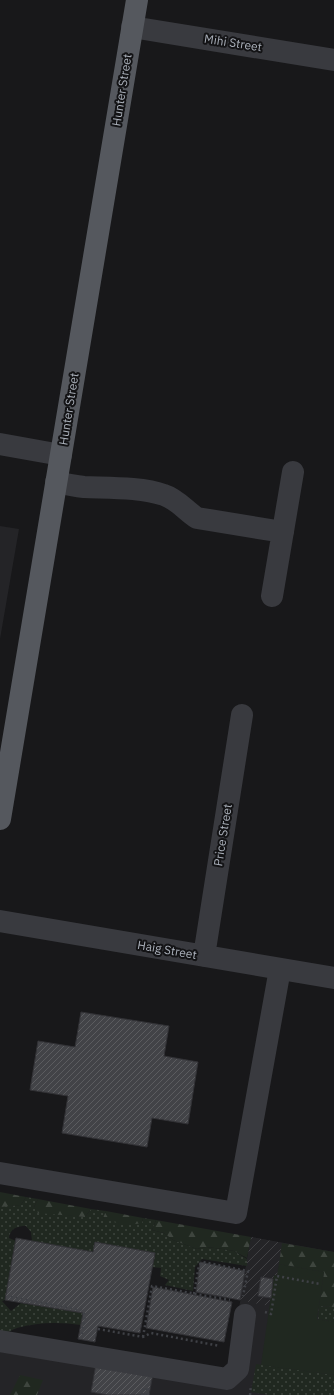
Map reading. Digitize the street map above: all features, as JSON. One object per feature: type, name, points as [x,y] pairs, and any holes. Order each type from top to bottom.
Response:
[{"type":"main road","name":"Hunter Street","points":[[0,819],[137,0]]},
{"type":"street","name":"Mihi Street","points":[[132,27],[334,60]]},
{"type":"street","points":[[0,444],[61,455]]},
{"type":"street","points":[[272,596],[293,472]]},
{"type":"street","points":[[56,482],[82,486],[135,489],[164,495],[177,501],[188,512],[197,518],[283,532]]},
{"type":"street","name":"Price Street","points":[[204,956],[242,714]]},
{"type":"street","name":"Haig Street","points":[[0,921],[334,978]]},
{"type":"street","points":[[0,1173],[236,1213],[280,969]]},
{"type":"street","points":[[0,1341],[227,1379],[238,1368],[246,1306]]},
{"type":"path","points":[[194,1294],[199,1265],[203,1262],[248,1270],[246,1306]]},
{"type":"path","points":[[143,1337],[152,1286],[246,1306],[271,1314],[277,1276],[320,1284]]},
{"type":"path","points":[[11,1298],[81,1310],[85,1315],[81,1340]]},
{"type":"path","points":[[98,1329],[143,1337],[151,1333],[225,1346]]},
{"type":"path","points":[[142,1395],[143,1390]]},
{"type":"shaded area","points":[[0,526],[19,529],[0,639]]},
{"type":"shaded area","points":[[251,1237],[334,1252],[334,1395],[0,1395],[0,1341],[227,1379]]},
{"type":"shaded area","points":[[251,1237],[282,1243],[277,1276],[274,1276],[269,1306],[240,1300]]},
{"type":"green space","points":[[0,1192],[26,1197],[21,1205],[0,1207]]},
{"type":"green space","points":[[26,1197],[38,1199],[34,1207],[59,1214],[85,1217],[91,1209],[106,1211],[103,1218],[142,1223],[143,1218],[156,1220],[152,1230],[164,1233],[173,1240],[197,1249],[206,1247],[234,1251],[247,1259],[247,1266],[202,1259],[195,1267],[193,1291],[165,1285],[169,1280],[160,1276],[161,1268],[152,1267],[154,1253],[95,1242],[93,1252],[32,1241],[31,1232],[26,1226],[20,1226],[11,1232],[9,1238],[16,1241],[5,1300],[2,1301],[11,1311],[21,1303],[83,1313],[81,1325],[57,1323],[33,1325],[17,1328],[0,1336],[0,1207],[21,1205]]},
{"type":"green space","points":[[38,1199],[91,1209],[85,1217],[38,1213],[34,1207]]},
{"type":"green space","points":[[106,1211],[143,1218],[142,1223],[122,1224],[113,1222],[103,1218]]},
{"type":"green space","points":[[156,1220],[251,1237],[247,1258],[234,1251],[206,1247],[197,1249],[173,1240],[164,1233],[152,1230]]},
{"type":"green space","points":[[282,1243],[334,1252],[334,1307],[319,1306],[324,1272],[279,1264]]},
{"type":"green space","points":[[279,1264],[324,1272],[317,1319],[334,1322],[334,1375],[261,1365],[274,1275],[277,1276]]},
{"type":"green space","points":[[319,1306],[334,1307],[334,1322],[318,1319]]},
{"type":"green space","points":[[256,1364],[334,1375],[334,1395],[269,1395],[251,1392]]},
{"type":"green space","points":[[20,1375],[43,1380],[37,1395],[10,1395]]},
{"type":"building","points":[[81,1012],[169,1026],[164,1056],[198,1062],[188,1124],[152,1118],[147,1147],[62,1133],[68,1096],[30,1090],[38,1041],[75,1047]]},
{"type":"building","points":[[16,1238],[93,1252],[95,1242],[155,1253],[140,1333],[98,1326],[95,1342],[78,1339],[83,1313],[5,1300]]},
{"type":"building","points":[[200,1262],[245,1271],[240,1300],[196,1292]]},
{"type":"building","points":[[261,1277],[273,1279],[271,1298],[258,1296]]},
{"type":"building","points":[[153,1287],[232,1302],[224,1342],[146,1328]]},
{"type":"building","points":[[96,1364],[153,1374],[149,1395],[107,1395],[91,1392]]}]
